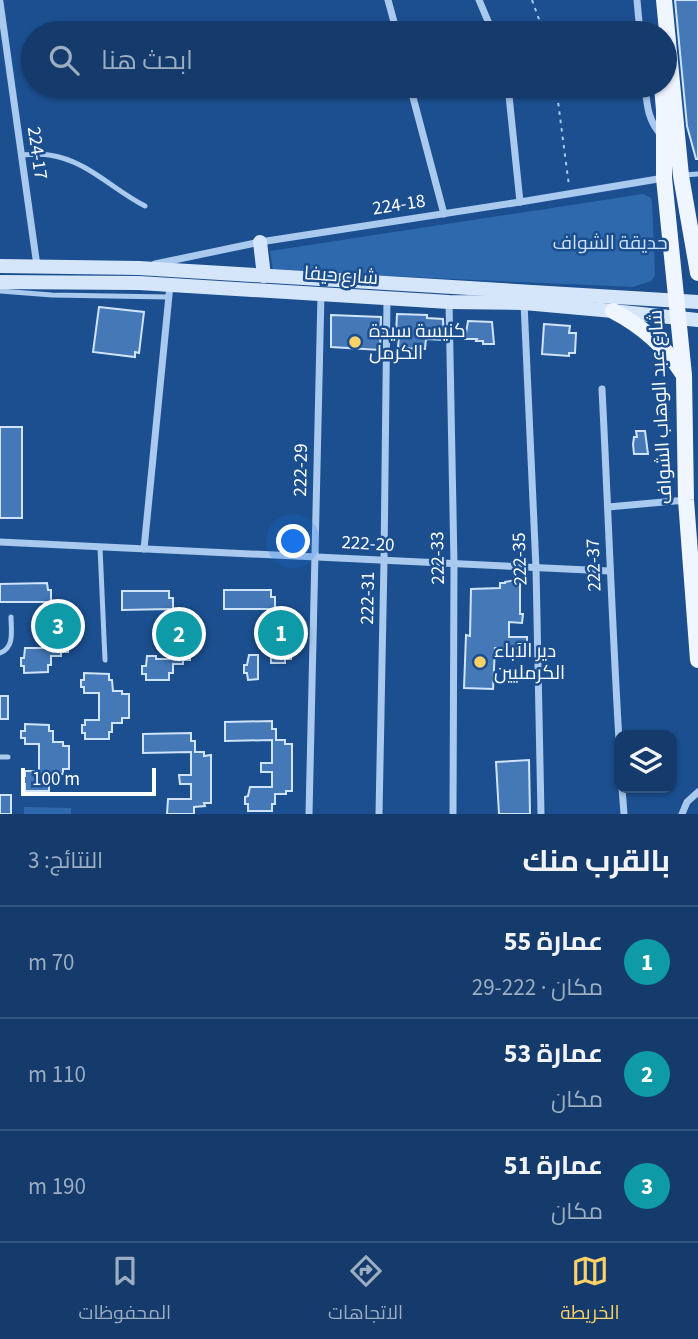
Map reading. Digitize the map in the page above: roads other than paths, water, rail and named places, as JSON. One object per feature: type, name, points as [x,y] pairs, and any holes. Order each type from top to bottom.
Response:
[{"type":"main road","points":[[655,0],[657,21]]},
{"type":"main road","points":[[664,0],[665,21]]},
{"type":"main road","points":[[666,98],[669,110]]},
{"type":"main road","points":[[668,98],[669,110]]},
{"type":"main road","name":"شارع عبد الوهاب الشواف","points":[[669,110],[664,138],[673,177],[695,246],[698,274]]},
{"type":"main road","name":"شارع عبد الوهاب الشواف","points":[[669,110],[677,309],[684,375],[686,500],[698,660]]},
{"type":"main road","points":[[260,242],[264,276]]},
{"type":"main road","name":"شارع حيفا","points":[[0,266],[139,268],[677,309]]},
{"type":"main road","name":"شارع حيفا","points":[[0,282],[169,291],[321,294],[449,302],[524,303],[614,310],[677,309]]},
{"type":"main road","points":[[677,309],[698,302]]},
{"type":"main road","points":[[677,309],[698,320]]},
{"type":"main road","points":[[614,310],[651,336],[669,354],[684,375]]},
{"type":"street","points":[[388,0],[394,21]]},
{"type":"street","points":[[479,0],[488,21]]},
{"type":"street","points":[[637,0],[639,21]]},
{"type":"street","name":"224-17","points":[[0,2],[37,267]]},
{"type":"street","points":[[413,98],[444,214]]},
{"type":"street","points":[[509,98],[520,202]]},
{"type":"street","points":[[646,98],[647,112],[655,129],[664,138]]},
{"type":"street","name":"224-18","points":[[139,268],[260,242],[673,177]]},
{"type":"street","points":[[144,549],[169,291]]},
{"type":"street","name":"222-29","points":[[309,814],[321,294]]},
{"type":"street","name":"222-31","points":[[379,814],[387,298]]},
{"type":"street","name":"222-33","points":[[449,302],[454,564],[453,814]]},
{"type":"street","name":"222-35","points":[[524,303],[536,568],[541,814]]},
{"type":"street","name":"222-37","points":[[602,389],[618,730]]},
{"type":"street","points":[[608,507],[686,500]]},
{"type":"street","name":"222-20","points":[[0,542],[609,571]]},
{"type":"street","points":[[682,814],[687,802],[698,792]]},
{"type":"street","points":[[622,793],[624,814]]},
{"type":"lane","points":[[22,155],[48,154],[71,160],[145,206]]},
{"type":"lane","points":[[673,177],[698,174]]},
{"type":"lane","points":[[0,291],[52,295],[169,291]]},
{"type":"lane","points":[[100,547],[105,660]]},
{"type":"lane","points":[[0,653],[10,646],[11,617]]},
{"type":"lane","points":[[0,757],[8,757]]},
{"type":"place","name":"كنيسة سيدة الكرمل","points":[[355,342]]},
{"type":"place","name":"عمارة 51","points":[[58,626]]},
{"type":"place","name":"عمارة 55","points":[[281,633]]},
{"type":"place","name":"عمارة 53","points":[[179,634]]},
{"type":"place","name":"دير الآباء الكرمليين","points":[[480,662]]},
{"type":"park label","name":"حديقة الشواف","points":[[610,243]]}]
